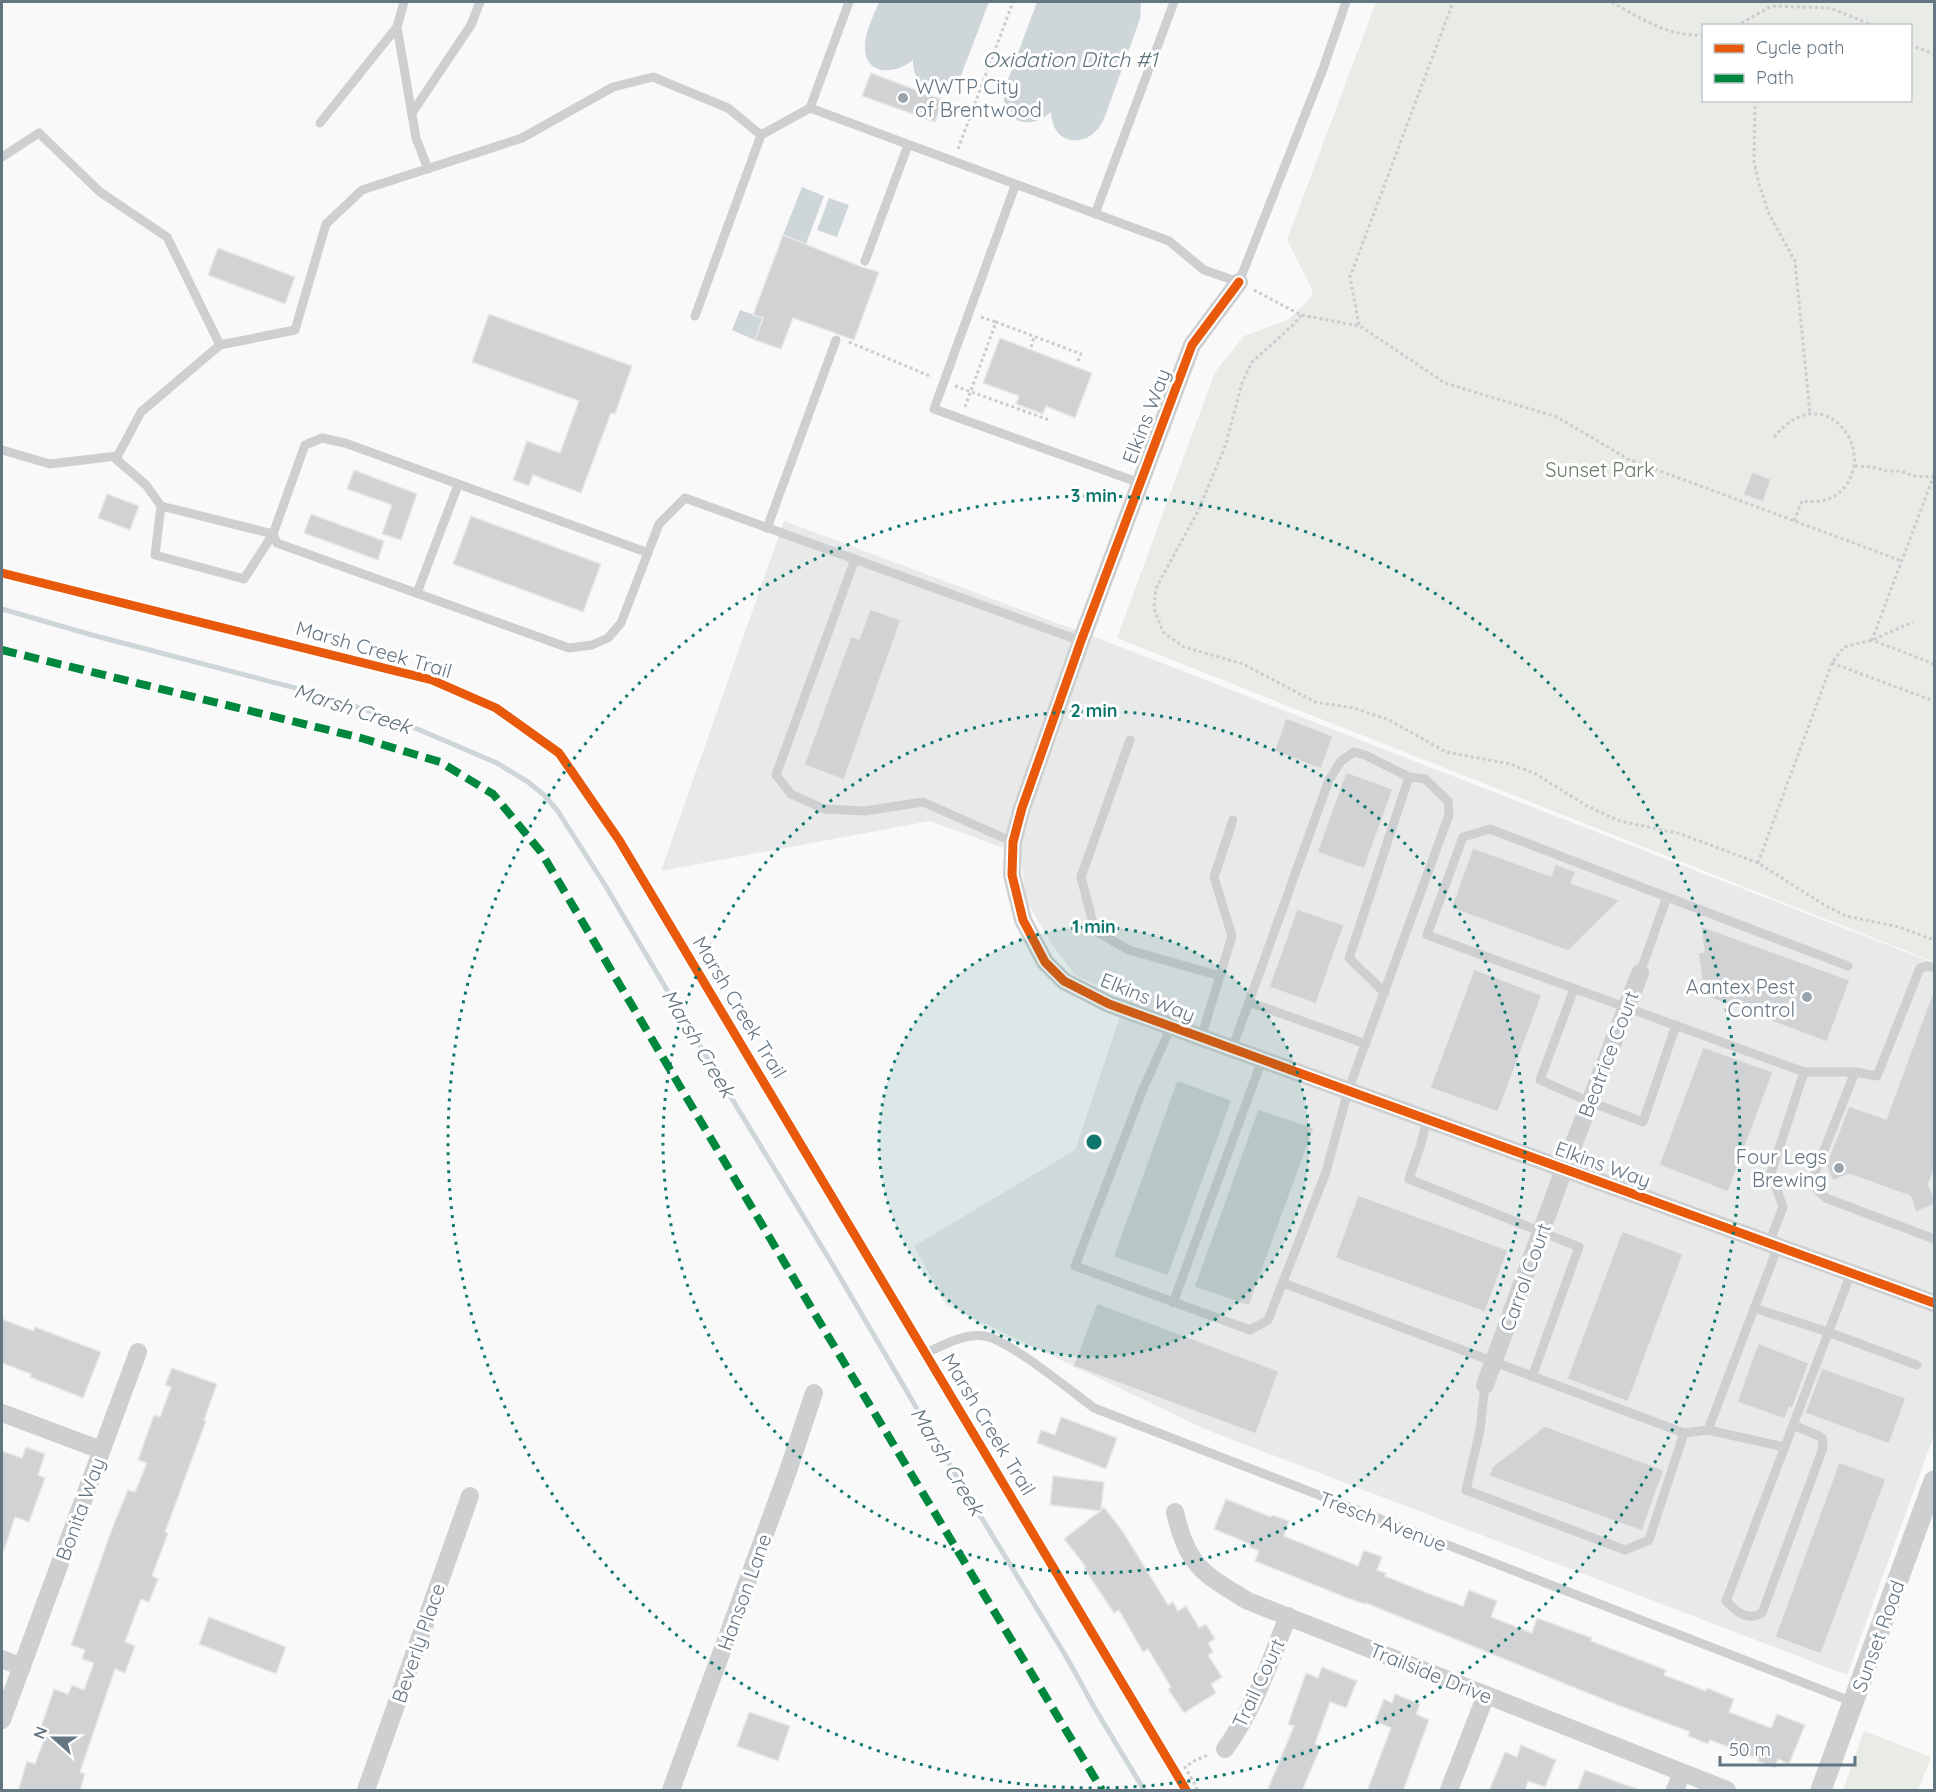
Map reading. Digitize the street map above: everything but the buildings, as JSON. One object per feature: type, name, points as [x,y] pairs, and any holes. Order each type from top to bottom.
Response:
[{"type":"street","name":"Elkins Way","points":[[1239,282],[1192,345],[1081,641],[1022,808],[1013,842],[1012,875],[1023,920],[1045,962],[1064,981],[1109,1004],[1935,1303]]},
{"type":"street","name":"Beatrice Court","points":[[1564,1169],[1640,973]]},
{"type":"street","name":"Carrol Court","points":[[1485,1385],[1564,1169]]},
{"type":"street","name":"Bonita Way","points":[[2,1720],[138,1352]]},
{"type":"street","name":"Hanson Lane","points":[[671,1791],[788,1472],[814,1393]]},
{"type":"street","points":[[2,1413],[101,1450]]},
{"type":"street","name":"Sunset Road","points":[[1821,1791],[1935,1481]]},
{"type":"street","name":"Beverly Place","points":[[366,1791],[471,1496]]},
{"type":"street","name":"Trailside Drive","points":[[1175,1512],[1180,1535],[1200,1570],[1248,1601],[1727,1791]]},
{"type":"street","name":"Trail Court","points":[[1225,1749],[1241,1726],[1288,1616]]},
{"type":"street","points":[[2,1659],[22,1667]]},
{"type":"street","points":[[1449,1791],[1486,1695]]},
{"type":"street","points":[[1675,1791],[1682,1773]]},
{"type":"lane","points":[[320,123],[397,27],[404,2]]},
{"type":"lane","points":[[412,113],[471,25],[480,2]]},
{"type":"lane","points":[[695,316],[760,135],[810,108],[849,2]]},
{"type":"lane","points":[[1095,214],[1174,2]]},
{"type":"lane","points":[[810,108],[1015,186],[1169,241],[1204,270],[1239,282],[1323,69],[1346,2]]},
{"type":"lane","points":[[397,27],[416,138],[428,169]]},
{"type":"lane","points":[[646,552],[345,443],[322,438],[305,445],[273,534],[244,579],[154,555],[161,506],[147,485],[116,459],[141,412],[220,345],[295,330],[326,224],[362,190],[522,138],[613,87],[653,77],[728,108],[760,135]]},
{"type":"lane","points":[[2,157],[39,133],[100,192],[167,237],[220,345]]},
{"type":"lane","points":[[865,261],[908,145]]},
{"type":"lane","points":[[1015,186],[933,409],[1140,483]]},
{"type":"lane","points":[[767,528],[836,340]]},
{"type":"lane","points":[[2,450],[50,464],[117,456]]},
{"type":"lane","points":[[417,593],[458,485]]},
{"type":"lane","points":[[273,534],[277,543],[569,648],[592,645],[608,638],[621,623],[646,552],[659,524],[685,498],[1081,641]]},
{"type":"lane","points":[[161,506],[273,534]]},
{"type":"lane","points":[[855,559],[776,776],[791,794],[824,809],[865,811],[924,802],[1013,842]]},
{"type":"lane","points":[[1130,740],[1081,877],[1095,931],[1129,951],[1220,976]]},
{"type":"lane","points":[[1171,1027],[1143,1089],[1075,1266],[1250,1330],[1269,1320],[1326,1173],[1348,1091],[1449,814],[1448,801],[1425,779],[1409,777],[1365,755],[1354,752],[1341,761],[1329,780],[1232,1049]]},
{"type":"lane","points":[[1385,993],[1348,958],[1409,777]]},
{"type":"lane","points":[[1202,1038],[1232,936],[1214,877],[1233,820]]},
{"type":"lane","points":[[1848,966],[1490,829],[1463,837],[1427,935],[1804,1072],[1856,1072],[1876,1076],[1920,968],[1929,966],[1935,968]]},
{"type":"lane","points":[[1640,973],[1667,897]]},
{"type":"lane","points":[[1574,989],[1540,1080],[1642,1122],[1676,1025]]},
{"type":"lane","points":[[1249,1002],[1366,1044]]},
{"type":"lane","points":[[1173,1303],[1262,1060]]},
{"type":"lane","points":[[1708,1430],[1754,1308],[1774,1245],[1783,1207],[1771,1173],[1804,1072]]},
{"type":"lane","points":[[1856,1072],[1811,1183],[1826,1198],[1935,1239]]},
{"type":"lane","points":[[1427,1119],[1421,1144],[1408,1179],[1579,1247],[1532,1377]]},
{"type":"lane","points":[[1793,1425],[1822,1438],[1824,1448],[1762,1613],[1757,1616],[1743,1615],[1726,1601],[1784,1447],[1851,1273]]},
{"type":"lane","points":[[1283,1283],[1684,1433],[1708,1430],[1784,1447]]},
{"type":"lane","points":[[1754,1308],[1917,1365]]},
{"type":"lane","name":"Tresch Avenue","points":[[926,1353],[960,1338],[984,1336],[1010,1347],[1094,1408],[1853,1702]]},
{"type":"lane","points":[[1485,1385],[1480,1430],[1466,1490],[1625,1550],[1649,1540],[1684,1433]]},
{"type":"path","points":[[953,162],[1013,2]]},
{"type":"path","points":[[1360,326],[1350,278],[1453,2]]},
{"type":"path","points":[[1612,2],[1653,26],[1691,36],[1702,34]]},
{"type":"path","points":[[1772,6],[1773,2]]},
{"type":"path","points":[[1741,24],[1772,6],[1830,8],[1872,24]]},
{"type":"path","points":[[1912,45],[1935,54]]},
{"type":"path","points":[[1755,102],[1754,162],[1756,173],[1769,213],[1795,261],[1810,414]]},
{"type":"path","points":[[1239,282],[1301,315],[1360,326],[1445,383],[1557,417],[1628,459],[1902,561]]},
{"type":"path","points":[[1301,315],[1252,362],[1242,383],[1226,444],[1198,511],[1156,588],[1154,609],[1163,632],[1184,647],[1243,664],[1315,702],[1354,708],[1389,720],[1446,752],[1510,764],[1536,774],[1587,806],[1620,820],[1681,834],[1758,863],[1826,906],[1846,915],[1899,927],[1935,940]]},
{"type":"path","points":[[961,418],[996,322],[1081,354],[1077,363]]},
{"type":"path","points":[[1031,347],[1034,337]]},
{"type":"path","points":[[1774,436],[1783,426],[1810,414],[1833,420],[1844,429],[1853,445],[1855,466],[1843,490],[1834,496],[1815,502],[1802,501],[1794,521]]},
{"type":"path","points":[[1855,466],[1873,467],[1892,472],[1901,471],[1914,476],[1934,476],[1872,640]]},
{"type":"path","points":[[1758,863],[1832,663],[1844,647],[1872,640],[1913,622]]},
{"type":"path","points":[[1872,640],[1935,664]]},
{"type":"path","points":[[1832,663],[1935,701]]},
{"type":"path","points":[[1197,1791],[1185,1767],[1225,1749]]},
{"type":"shaded area","points":[[784,521],[1100,639],[1934,963],[1934,1435],[1847,1675],[1207,1430],[946,1305],[914,1246],[1075,1150],[1126,999],[1075,975],[1051,943],[1026,900],[1020,854],[930,821],[661,871]]},
{"type":"green space","name":"Sunset Park","points":[[1376,2],[1934,2],[1934,962],[1117,638],[1215,372],[1244,336],[1288,320],[1310,299],[1313,291],[1287,240]]},
{"type":"green space","points":[[1864,1731],[1931,1757],[1918,1790],[1843,1790]]},
{"type":"water","points":[[879,2],[989,2],[960,78],[952,84],[937,88],[929,87],[917,78],[913,60],[890,70],[875,68],[866,56],[865,40]]},
{"type":"water","name":"Oxidation Ditch #1","points":[[1037,2],[1141,2],[1140,19],[1104,119],[1098,129],[1081,140],[1065,138],[1058,132],[1053,124],[1051,112],[1034,122],[1018,121],[1007,110],[1004,101],[1004,90]]},
{"type":"water","points":[[802,187],[824,196],[806,244],[783,235]]},
{"type":"water","points":[[829,198],[849,205],[837,237],[817,230]]},
{"type":"water","points":[[740,310],[763,318],[755,340],[732,330]]},
{"type":"waterway","name":"Marsh Creek","points":[[2,609],[322,695],[401,722],[497,763],[544,795],[557,810],[605,885],[1144,1790]]},
{"type":"marked path","points":[[2,650],[361,738],[440,762],[493,794],[541,852],[828,1336],[1102,1790]]},
{"type":"cycle path","points":[[1239,282],[1192,345],[1081,641],[1022,808],[1013,842],[1012,875],[1023,920],[1045,962],[1064,981],[1109,1004],[1934,1303]]},
{"type":"cycle path","name":"Marsh Creek Trail","points":[[2,573],[432,680],[496,708],[559,753],[619,840],[1186,1790]]},
{"type":"place","name":"WWTP City of Brentwood","points":[[903,98]]},
{"type":"place","name":"Aantex Pest Control","points":[[1807,997]]},
{"type":"place","name":"Four Legs Brewing","points":[[1839,1168]]}]
